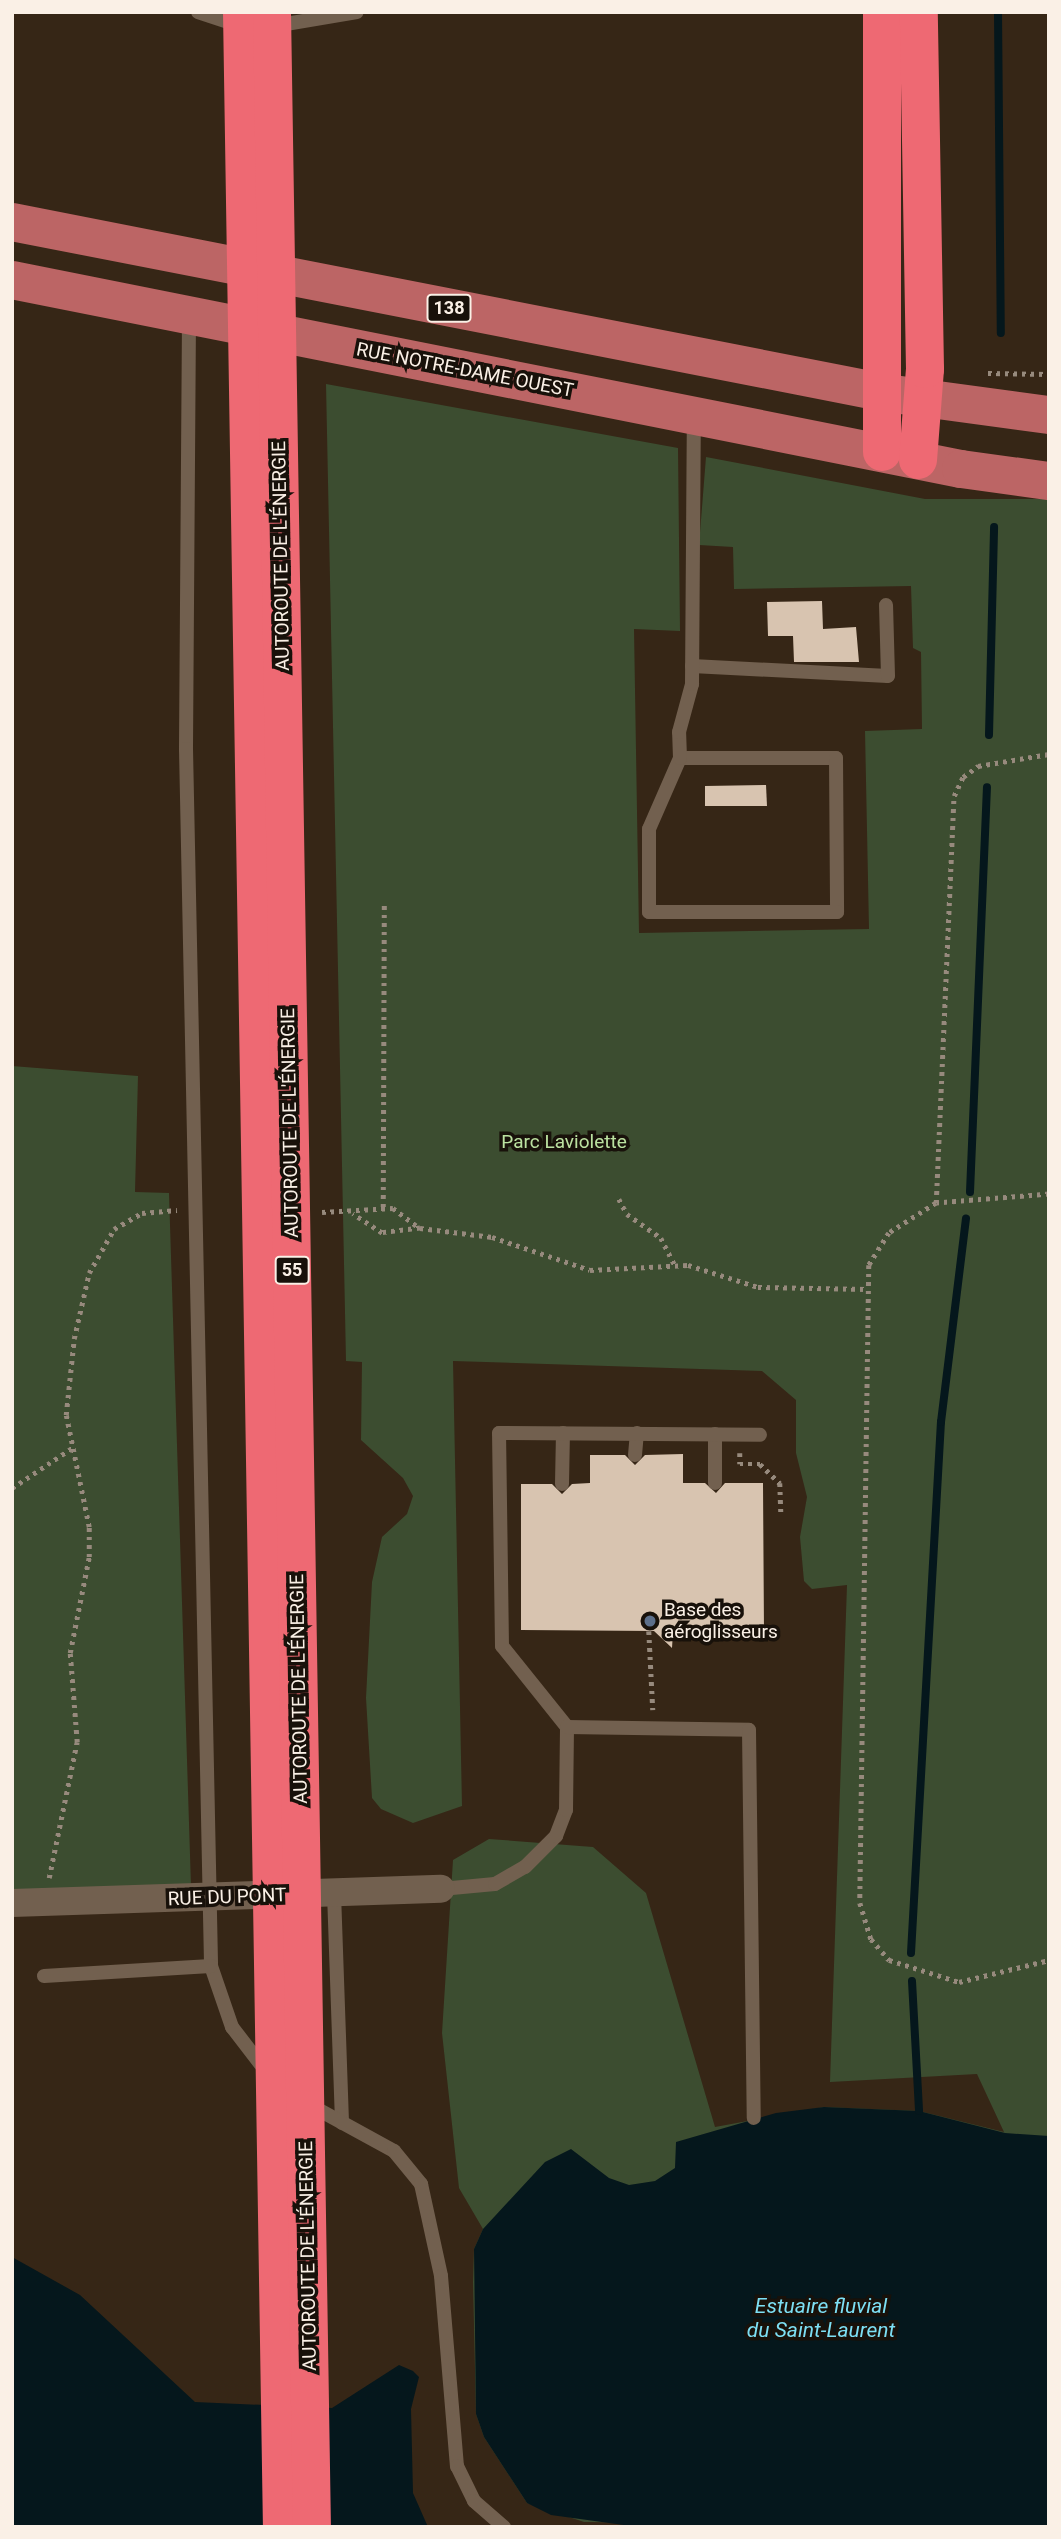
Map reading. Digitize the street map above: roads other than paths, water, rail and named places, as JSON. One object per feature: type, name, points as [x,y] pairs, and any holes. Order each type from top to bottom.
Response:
[{"type":"highway","name":"AUTOROUTE DE L'ÉNERGIE","points":[[242,12],[282,2527]]},
{"type":"highway","name":"AUTOROUTE DE L'ÉNERGIE","points":[[272,12],[312,2527]]},
{"type":"highway","points":[[882,12],[886,393],[900,456]]},
{"type":"highway","points":[[900,456],[924,399],[919,12]]},
{"type":"main road","name":"138","points":[[12,222],[886,393],[1049,415]]},
{"type":"main road","name":"RUE NOTRE-DAME OUEST","points":[[12,280],[900,456],[1049,481]]},
{"type":"street","name":"RUE DU PONT","points":[[12,1903],[441,1889]]},
{"type":"lane","points":[[198,12],[254,27],[357,12]]},
{"type":"lane","points":[[189,316],[186,749],[211,1966],[218,1997],[259,2067],[342,2123],[394,2151],[421,2184],[441,2276],[457,2466],[474,2501],[504,2527]]},
{"type":"lane","points":[[680,758],[836,758],[837,912],[649,912],[649,829],[680,758],[692,666],[694,415]]},
{"type":"lane","points":[[692,666],[888,676],[886,605]]},
{"type":"lane","points":[[441,1889],[495,1884],[525,1867],[556,1836],[566,1810],[567,1727],[502,1647],[499,1433],[760,1435]]},
{"type":"lane","points":[[562,1484],[563,1433]]},
{"type":"lane","points":[[635,1455],[637,1433]]},
{"type":"lane","points":[[715,1434],[715,1483]]},
{"type":"lane","points":[[567,1727],[749,1730],[754,2118]]},
{"type":"lane","points":[[334,1893],[342,2123]]},
{"type":"lane","points":[[44,1976],[211,1966]]},
{"type":"water","name":"Estuaire fluvial du Saint-Laurent","points":[[824,2107],[919,2111],[1005,2133],[1049,2136],[1049,2527],[631,2526],[551,2515],[527,2503],[484,2437],[476,2414],[474,2249],[483,2229],[545,2162],[571,2149],[609,2178],[629,2185],[655,2181],[675,2168],[676,2142],[776,2113]]},
{"type":"water","points":[[12,2257],[80,2295],[195,2402],[332,2408],[399,2365],[413,2371],[419,2377],[411,2409],[413,2493],[428,2527],[12,2527]]},
{"type":"waterway","points":[[998,12],[1001,333]]},
{"type":"waterway","points":[[989,735],[994,527]]},
{"type":"waterway","points":[[970,1192],[987,787]]},
{"type":"waterway","points":[[911,1953],[941,1422],[966,1219]]},
{"type":"waterway","points":[[912,1981],[919,2111]]},
{"type":"place","name":"Base des aéroglisseurs","points":[[650,1621]]},
{"type":"park label","name":"Parc Laviolette","points":[[564,1142]]}]
